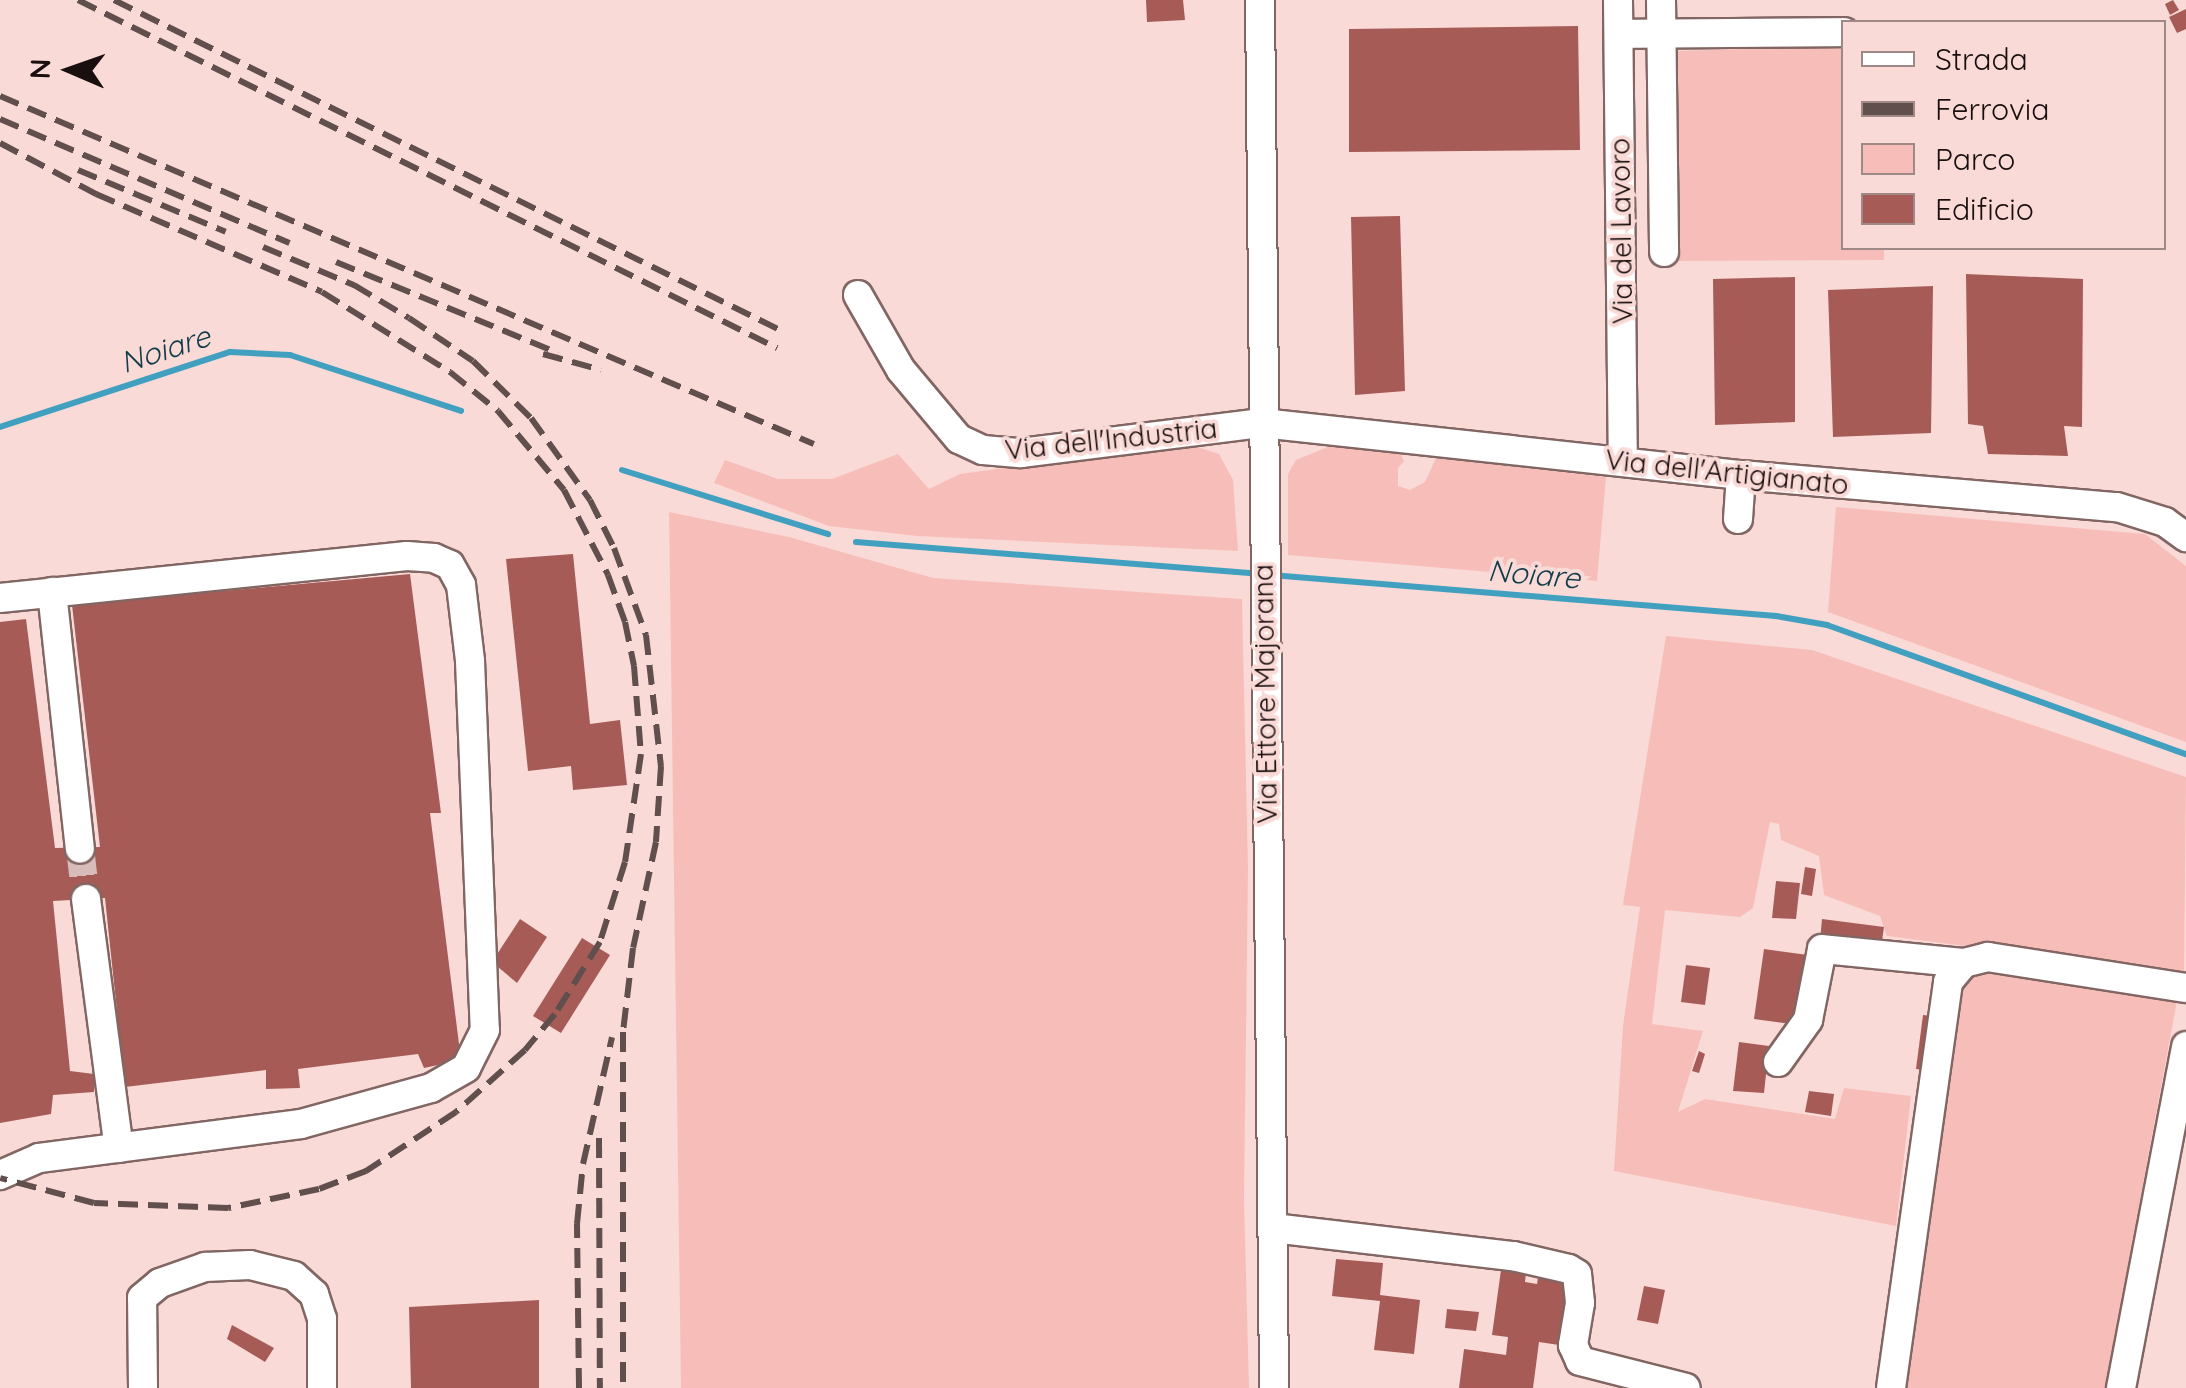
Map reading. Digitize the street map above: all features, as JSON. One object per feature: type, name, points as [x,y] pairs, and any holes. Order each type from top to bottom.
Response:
[{"type":"street","name":"Via Ettore Majorana","points":[[1260,0],[1274,1388]]},
{"type":"street","name":"Via del Lavoro","points":[[1618,0],[1624,462]]},
{"type":"street","points":[[1621,253],[1668,252],[1661,0]]},
{"type":"street","points":[[1619,34],[1841,32]]},
{"type":"street","name":"Via dell'Industria","points":[[858,295],[901,370],[959,439],[983,450],[1021,453],[1262,424]]},
{"type":"street","name":"Via dell'Artigianato","points":[[1262,424],[1742,475],[2116,507],[2165,522],[2186,537]]},
{"type":"street","points":[[1738,519],[1742,475]]},
{"type":"street","points":[[0,598],[407,556],[450,564],[461,585],[470,661],[484,1030],[466,1068],[431,1088],[300,1124],[39,1158],[0,1175]]},
{"type":"street","points":[[52,592],[80,848]]},
{"type":"street","points":[[86,899],[119,1148]]},
{"type":"street","points":[[1778,1062],[1808,1020],[1822,949],[1964,964],[1988,957],[2186,988]]},
{"type":"street","points":[[1892,1388],[1940,1020],[1948,982],[1964,964]]},
{"type":"street","points":[[2121,1388],[2186,1046]]},
{"type":"street","points":[[1273,1228],[1513,1256],[1569,1268],[1578,1274],[1580,1303],[1572,1345],[1580,1360],[1686,1388]]},
{"type":"street","points":[[143,1388],[142,1298],[160,1283],[205,1267],[250,1265],[294,1276],[314,1294],[322,1319],[322,1388]]},
{"type":"green space","points":[[1841,46],[1841,250],[1884,250],[1884,260],[1678,261],[1677,51]]},
{"type":"green space","points":[[1185,443],[1219,454],[1233,480],[1238,551],[917,536],[829,526],[714,483],[725,460],[778,479],[832,479],[898,454],[929,489],[960,474]]},
{"type":"green space","points":[[1335,444],[1399,451],[1404,461],[1398,468],[1398,486],[1410,490],[1425,482],[1436,458],[1606,477],[1597,581],[1288,555],[1288,474],[1296,460]]},
{"type":"green space","points":[[1836,507],[2145,534],[2186,566],[2186,742],[1828,612]]},
{"type":"green space","points":[[669,512],[789,537],[933,578],[1242,599],[1248,869],[1244,1198],[1249,1388],[681,1388]]},
{"type":"green space","points":[[1666,636],[1812,650],[2186,777],[2184,974],[1887,936],[1880,916],[1824,895],[1819,856],[1781,840],[1779,824],[1770,822],[1753,908],[1740,917],[1665,910],[1652,1024],[1703,1031],[1678,1112],[1705,1099],[1835,1119],[1844,1088],[1911,1096],[1896,1226],[1614,1171],[1623,1026],[1640,907],[1623,905]]},
{"type":"green space","points":[[1985,967],[2179,990],[2105,1388],[1896,1388],[1960,977]]},
{"type":"building","points":[[1146,0],[1183,0],[1185,20],[1147,22]]},
{"type":"building","points":[[2173,0],[2179,10],[2170,15],[2165,4]]},
{"type":"building","points":[[2186,9],[2186,29],[2177,33],[2169,17]]},
{"type":"building","points":[[1578,26],[1580,150],[1349,152],[1349,29]]},
{"type":"building","points":[[1400,216],[1405,391],[1355,395],[1351,217]]},
{"type":"building","points":[[1966,274],[2083,279],[2082,427],[2064,426],[2068,456],[1988,454],[1983,426],[1968,424]]},
{"type":"building","points":[[1795,277],[1795,422],[1715,425],[1713,279]]},
{"type":"building","points":[[1933,286],[1931,433],[1833,437],[1828,290]]},
{"type":"building","points":[[573,554],[590,724],[620,720],[627,785],[573,790],[571,766],[528,771],[506,559]]},
{"type":"building","points":[[410,574],[441,813],[430,813],[461,1060],[424,1068],[418,1054],[298,1069],[300,1088],[266,1089],[266,1070],[125,1087],[105,898],[53,901],[70,1071],[94,1074],[94,1092],[53,1095],[51,1114],[0,1123],[0,622],[26,619],[55,848],[100,847],[72,605]]},
{"type":"building","points":[[1805,867],[1816,869],[1812,896],[1801,894]]},
{"type":"building","points":[[1776,881],[1800,883],[1796,919],[1772,918]]},
{"type":"building","points":[[520,919],[547,937],[517,983],[492,962]]},
{"type":"building","points":[[1822,919],[1884,927],[1881,948],[1820,941]]},
{"type":"building","points":[[582,938],[610,955],[561,1033],[533,1016]]},
{"type":"building","points":[[1764,949],[1808,955],[1799,1025],[1754,1019]]},
{"type":"building","points":[[1686,965],[1710,968],[1705,1005],[1681,1002]]},
{"type":"building","points":[[1923,1015],[1932,1016],[1926,1070],[1916,1069]]},
{"type":"building","points":[[1739,1042],[1769,1046],[1764,1093],[1733,1091]]},
{"type":"building","points":[[1699,1051],[1705,1054],[1699,1073],[1692,1071]]},
{"type":"building","points":[[1809,1091],[1834,1094],[1831,1116],[1805,1112]]},
{"type":"building","points":[[1336,1259],[1383,1263],[1380,1295],[1420,1300],[1414,1354],[1374,1350],[1380,1301],[1332,1296]]},
{"type":"building","points":[[1501,1270],[1526,1272],[1525,1282],[1537,1284],[1539,1271],[1568,1274],[1559,1345],[1539,1342],[1533,1388],[1459,1388],[1464,1349],[1506,1355],[1508,1337],[1492,1335]]},
{"type":"building","points":[[1644,1286],[1665,1290],[1658,1324],[1637,1320]]},
{"type":"building","points":[[539,1300],[539,1388],[411,1388],[409,1307]]},
{"type":"building","points":[[1447,1309],[1479,1312],[1476,1331],[1445,1328]]},
{"type":"building","points":[[232,1325],[274,1348],[265,1362],[227,1339]]},
{"type":"waterway","name":"Noiare","points":[[0,427],[230,352],[290,355],[461,411]]},
{"type":"waterway","name":"Noiare","points":[[622,470],[828,534]]},
{"type":"waterway","name":"Noiare","points":[[856,542],[1259,574]]},
{"type":"waterway","name":"Noiare","points":[[1271,575],[1776,616],[1827,625],[2186,754]]},
{"type":"tunnel","points":[[80,848],[86,899]]},
{"type":"railway","points":[[78,0],[777,348]]},
{"type":"railway","points":[[114,0],[784,332]]},
{"type":"railway","points":[[0,96],[814,444]]},
{"type":"railway","points":[[0,119],[290,243]]},
{"type":"railway","points":[[0,143],[96,194],[322,292],[450,372],[498,411],[564,490],[608,575],[625,622],[634,666],[641,754],[625,862],[600,942],[555,1014],[525,1050],[456,1112],[366,1171],[319,1189],[228,1208],[94,1203],[0,1178]]},
{"type":"railway","points":[[78,170],[226,232]]},
{"type":"railway","points":[[263,247],[354,285],[409,318],[473,361],[531,418],[590,500],[614,548],[646,635],[661,766],[656,842],[633,948],[623,1032],[623,1388]]},
{"type":"railway","points":[[336,262],[558,353]]},
{"type":"railway","points":[[543,354],[601,370]]},
{"type":"railway","points":[[579,1388],[577,1224],[583,1164],[612,1037]]},
{"type":"railway","points":[[599,1138],[600,1388]]}]
